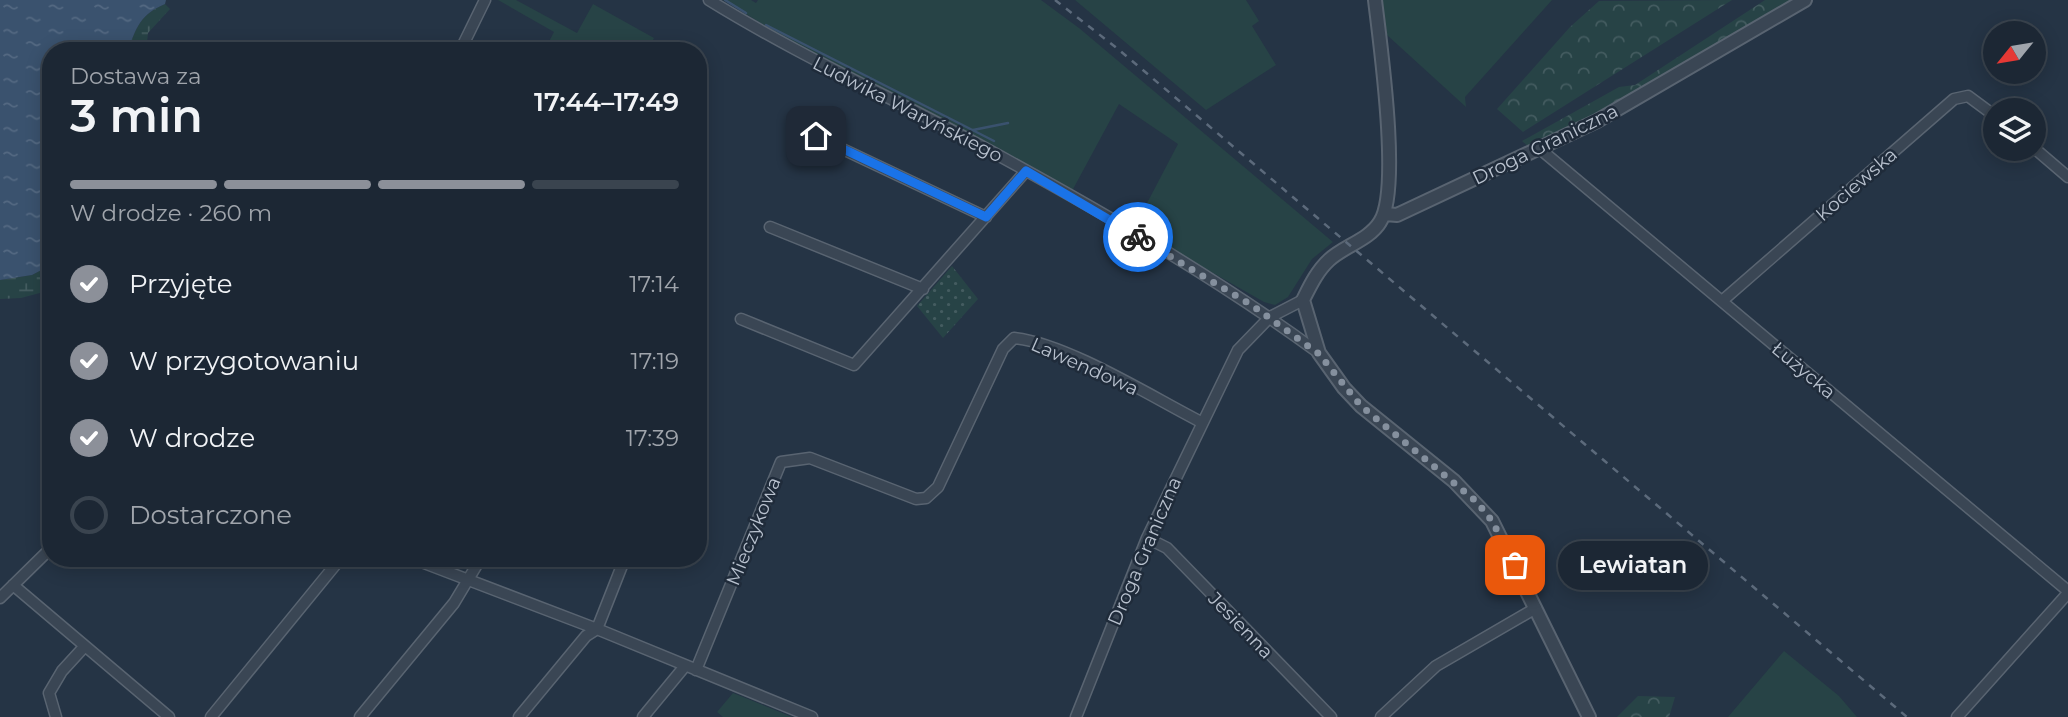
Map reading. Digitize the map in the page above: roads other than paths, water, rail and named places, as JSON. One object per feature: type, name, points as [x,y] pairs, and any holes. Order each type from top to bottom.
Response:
[{"type":"street","points":[[464,42],[485,0]]},
{"type":"street","name":"Ludwika Waryńskiego","points":[[709,0],[809,58],[1026,171],[1270,317],[1319,354],[1361,406],[1477,502],[1504,543],[1589,717]]},
{"type":"street","name":"Droga Graniczna","points":[[1385,214],[1397,215],[1597,121],[1805,0]]},
{"type":"street","points":[[1319,354],[1303,300],[1315,276],[1330,259],[1373,230],[1385,214],[1389,164],[1374,1]]},
{"type":"street","name":"Kociewska","points":[[1722,301],[1954,99],[1968,96],[1983,107]]},
{"type":"street","points":[[816,136],[986,217]]},
{"type":"street","name":"Łużycka","points":[[1540,149],[2068,592]]},
{"type":"street","points":[[2046,158],[2068,177]]},
{"type":"street","points":[[741,319],[853,365],[1026,171]]},
{"type":"street","points":[[770,227],[923,289]]},
{"type":"street","name":"Droga Graniczna","points":[[1076,717],[1147,538],[1238,350],[1270,317],[1303,300]]},
{"type":"street","name":"Lawendowa","points":[[970,420],[1003,349],[1014,338],[1033,340],[1069,354],[1201,422]]},
{"type":"street","name":"Mieczykowa","points":[[690,668],[781,462],[810,458],[916,499],[926,498],[938,487],[970,420]]},
{"type":"street","name":"Jesienna","points":[[1147,538],[1167,548],[1331,717]]},
{"type":"street","points":[[0,598],[42,557]]},
{"type":"street","points":[[211,717],[334,567]]},
{"type":"street","points":[[435,567],[597,629],[812,717]]},
{"type":"street","points":[[360,717],[454,603],[476,567]]},
{"type":"street","points":[[519,717],[586,636],[597,629],[621,567]]},
{"type":"street","points":[[13,585],[169,717]]},
{"type":"street","points":[[1957,717],[2068,592]]},
{"type":"street","points":[[1381,717],[1436,666],[1536,608]]},
{"type":"street","points":[[56,717],[49,693],[62,671],[84,647]]},
{"type":"street","points":[[643,717],[690,668]]},
{"type":"water","points":[[0,0],[166,0],[165,4],[150,12],[140,22],[131,42],[42,42],[42,270],[32,275],[0,280]]},
{"type":"waterway","points":[[725,0],[746,13]]},
{"type":"waterway","points":[[766,25],[994,141]]},
{"type":"waterway","points":[[973,130],[1008,123]]},
{"type":"railway","points":[[1055,0],[1118,49],[1907,717]]},
{"type":"place","name":"Lewiatan","points":[[1515,565]]}]
